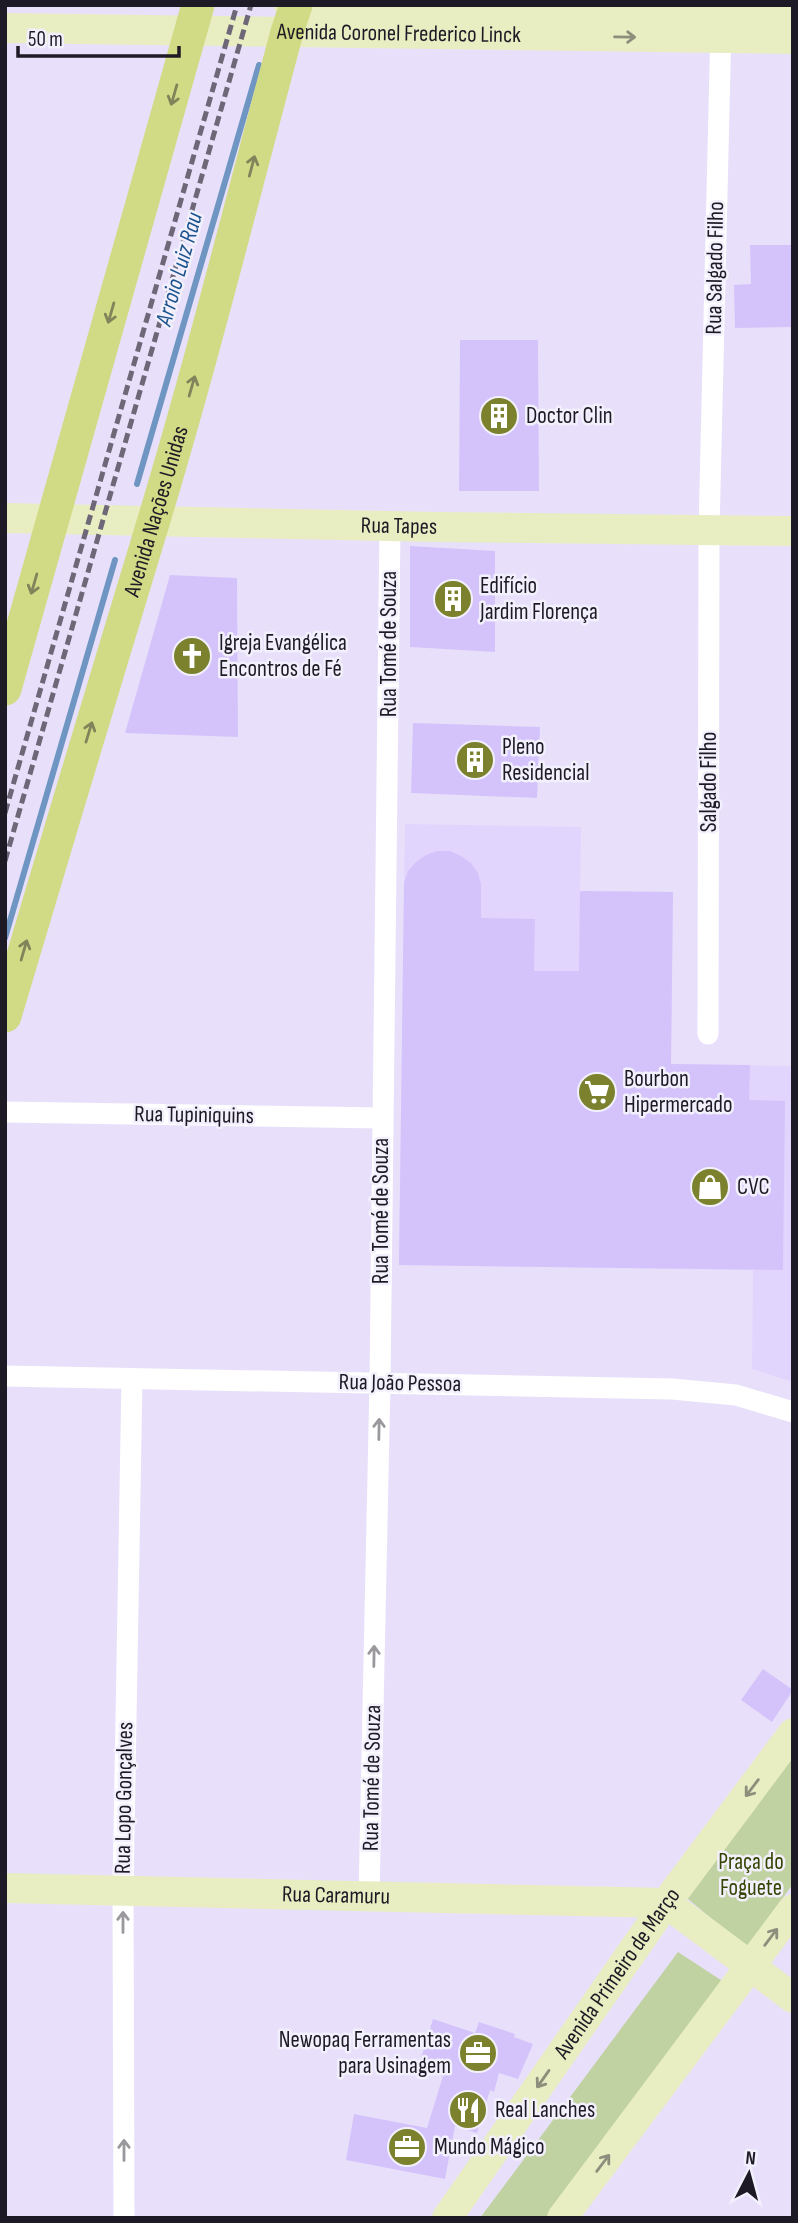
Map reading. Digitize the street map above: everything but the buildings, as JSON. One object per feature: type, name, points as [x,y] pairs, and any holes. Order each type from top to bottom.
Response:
[{"type":"main road","name":"Avenida Coronel Frederico Linck","points":[[5,27],[292,12],[573,23],[721,18],[793,12]]},
{"type":"main road","name":"Avenida Nações Unidas","points":[[5,1016],[154,522],[223,277],[292,12]]},
{"type":"main road","points":[[5,689],[195,17]]},
{"type":"main road","name":"Avenida Coronel Frederico Linck","points":[[721,18],[793,39]]},
{"type":"main road","name":"Rua Tapes","points":[[5,518],[709,531],[793,530]]},
{"type":"main road","name":"Avenida Primeiro de Março","points":[[447,2218],[666,1903],[793,1733]]},
{"type":"main road","name":"Rua Caramuru","points":[[5,1888],[666,1903]]},
{"type":"main road","points":[[666,1903],[793,1998]]},
{"type":"main road","points":[[562,2218],[793,1909]]},
{"type":"street","name":"Rua Salgado Filho","points":[[709,531],[721,18]]},
{"type":"street","name":"Rua Tomé de Souza","points":[[369,1896],[380,1382],[390,525]]},
{"type":"street","name":"Salgado Filho","points":[[708,1034],[709,531]]},
{"type":"street","name":"Rua Tupiniquins","points":[[5,1112],[382,1118]]},
{"type":"street","name":"Rua João Pessoa","points":[[5,1376],[672,1389],[736,1395],[793,1412]]},
{"type":"street","name":"Rua Lopo Gonçalves","points":[[124,2218],[123,1890],[132,1379]]},
{"type":"shaded area","name":"Bourbon Hipermercado","points":[[405,824],[581,827],[580,891],[673,892],[671,1064],[793,1066],[793,1382],[752,1369],[753,1270],[399,1265]]},
{"type":"green space","name":"Praça do Foguete","points":[[793,1751],[793,1884],[746,1948],[687,1898]]},
{"type":"green space","points":[[678,1952],[727,1984],[551,2218],[480,2218]]},
{"type":"waterway","name":"Arroio Luiz Rau","points":[[137,484],[259,65]]},
{"type":"waterway","name":"Arroio Luiz Rau","points":[[5,938],[115,560]]},
{"type":"railway","points":[[5,813],[237,5]]},
{"type":"railway","points":[[5,861],[251,5]]},
{"type":"place","name":"Doctor Clin","points":[[499,416]]},
{"type":"place","name":"Edifício Jardim Florença","points":[[453,599]]},
{"type":"place","name":"Igreja Evangélica Encontros de Fé","points":[[192,656]]},
{"type":"place","name":"Pleno Residencial","points":[[475,760]]},
{"type":"place","name":"Bourbon Hipermercado","points":[[597,1092]]},
{"type":"place","name":"CVC","points":[[710,1187]]},
{"type":"place","name":"Newopaq Ferramentas para Usinagem","points":[[478,2053]]},
{"type":"place","name":"Real Lanches","points":[[468,2110]]},
{"type":"place","name":"Mundo Mágico","points":[[407,2147]]}]
